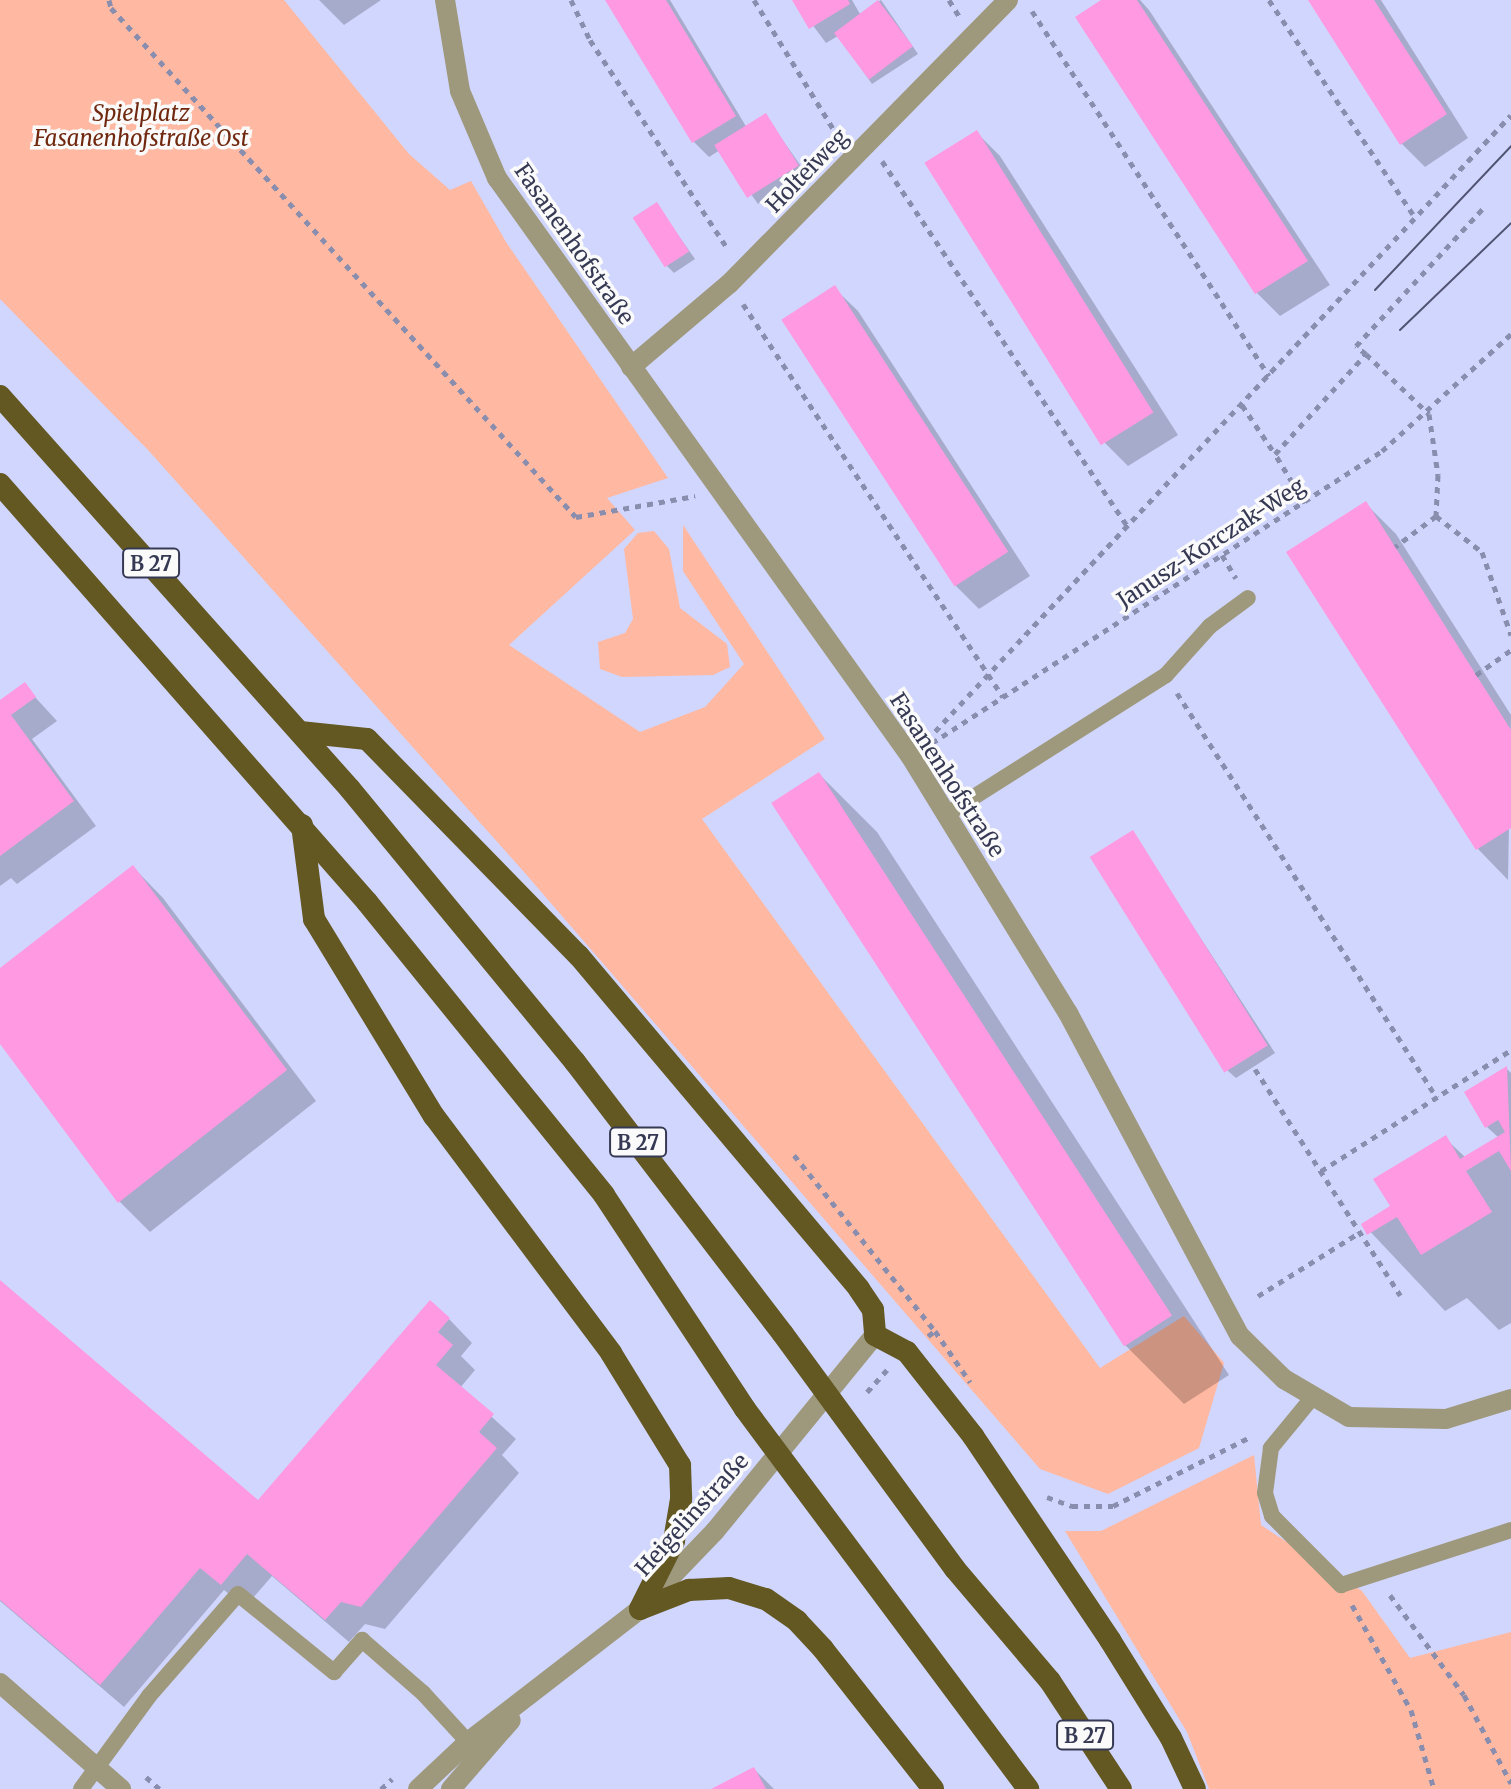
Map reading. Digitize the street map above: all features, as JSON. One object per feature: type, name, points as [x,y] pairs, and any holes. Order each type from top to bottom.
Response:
[{"type":"highway","name":"B 27","points":[[0,396],[300,732],[575,1062],[685,1203],[955,1569],[1050,1681],[1121,1789]]},
{"type":"highway","name":"B 27","points":[[0,484],[302,825],[604,1195],[745,1409],[1028,1789]]},
{"type":"highway","points":[[300,732],[367,739],[579,956],[859,1289],[873,1310],[875,1335],[907,1352],[973,1436],[1070,1577],[1171,1738],[1195,1789]]},
{"type":"highway","points":[[302,825],[314,919],[434,1116],[611,1353],[680,1465],[681,1499],[674,1541],[640,1609]]},
{"type":"highway","points":[[640,1609],[689,1590],[729,1588],[766,1599],[797,1621],[823,1649],[933,1789]]},
{"type":"street","name":"Fasanenhofstraße","points":[[445,0],[460,91],[486,155],[537,237],[723,490],[911,757],[1068,1013],[1240,1336],[1284,1379],[1349,1417],[1399,1421],[1446,1419],[1511,1399]]},
{"type":"street","name":"Holteiweg","points":[[631,367],[736,278],[1008,0]]},
{"type":"street","name":"Heigelinstraße","points":[[418,1789],[468,1742],[522,1705],[640,1609],[731,1513],[875,1335]]},
{"type":"street","points":[[0,1683],[121,1789]]},
{"type":"street","name":"Heigelinstraße","points":[[451,1789],[522,1705]]},
{"type":"lane","points":[[947,814],[1166,675],[1210,626],[1248,598]]},
{"type":"lane","points":[[1312,1398],[1271,1448],[1265,1493],[1272,1516],[1341,1585],[1511,1530]]},
{"type":"lane","points":[[81,1789],[99,1769],[149,1696],[238,1594],[334,1672],[362,1640],[423,1693],[468,1742]]},
{"type":"path","points":[[109,0],[111,8],[576,517],[723,490]]},
{"type":"path","points":[[571,0],[590,40],[736,278],[1003,697]]},
{"type":"path","points":[[754,0],[852,159]]},
{"type":"path","points":[[1024,0],[1269,376]]},
{"type":"path","points":[[1269,0],[1413,214]]},
{"type":"path","points":[[911,757],[1269,376],[1413,214],[1511,115]]},
{"type":"path","points":[[869,141],[1127,526]]},
{"type":"path","points":[[1436,516],[1438,475],[1429,414],[1356,346],[1485,206]]},
{"type":"path","name":"Janusz-Korczak-Weg","points":[[911,757],[1305,503],[1429,414],[1511,334]]},
{"type":"path","points":[[1275,454],[1366,354]]},
{"type":"path","points":[[1242,404],[1305,503]]},
{"type":"path","points":[[1395,547],[1436,516]]},
{"type":"path","points":[[1436,516],[1482,552],[1511,635]]},
{"type":"path","points":[[1476,675],[1511,650]]},
{"type":"path","points":[[1166,675],[1437,1098]]},
{"type":"path","points":[[1321,1171],[1511,1050]]},
{"type":"path","points":[[1255,1069],[1400,1295]]},
{"type":"path","points":[[794,1155],[935,1331],[978,1395]]},
{"type":"path","points":[[1258,1296],[1359,1233]]},
{"type":"path","points":[[881,1376],[935,1331]]},
{"type":"path","points":[[1039,1484],[1048,1497],[1072,1506],[1113,1506],[1258,1431]]},
{"type":"path","points":[[1375,1574],[1464,1695],[1511,1783]]},
{"type":"path","points":[[1341,1585],[1411,1710],[1434,1789]]},
{"type":"green space","name":"Spielplatz Fasanenhofstraße Ost","points":[[0,0],[284,0],[409,154],[450,190],[471,181],[506,242],[668,478],[607,498],[635,530],[509,645],[640,732],[705,707],[744,664],[683,571],[683,525],[825,739],[702,819],[1100,1368],[1184,1316],[1224,1363],[1199,1448],[1108,1494],[1040,1469],[524,872],[149,451],[0,299]]},
{"type":"green space","points":[[654,531],[669,549],[680,608],[727,644],[730,667],[713,675],[622,677],[600,669],[598,642],[625,633],[633,619],[624,549],[638,533]]},
{"type":"green space","points":[[1254,1455],[1261,1525],[1362,1591],[1410,1658],[1511,1632],[1511,1789],[1209,1789],[1187,1732],[1065,1531],[1101,1531]]},
{"type":"building","points":[[605,0],[666,0],[736,116],[692,143]]},
{"type":"building","points":[[792,0],[848,0],[850,4],[809,29]]},
{"type":"building","points":[[878,0],[913,46],[869,79],[834,33]]},
{"type":"building","points":[[1101,0],[1137,0],[1308,261],[1255,294],[1075,17]]},
{"type":"building","points":[[1308,0],[1374,0],[1447,114],[1400,145]]},
{"type":"building","points":[[766,113],[799,166],[747,198],[714,145]]},
{"type":"building","points":[[977,130],[1153,412],[1101,445],[924,163]]},
{"type":"building","points":[[657,202],[689,251],[665,267],[633,218]]},
{"type":"building","points":[[835,285],[1008,552],[955,587],[781,320]]},
{"type":"building","points":[[1366,501],[1511,730],[1511,828],[1476,850],[1286,552]]},
{"type":"building","points":[[25,682],[36,697],[11,715],[74,801],[0,856],[0,700]]},
{"type":"building","points":[[819,772],[1172,1315],[1124,1347],[771,803]]},
{"type":"building","points":[[1133,830],[1268,1045],[1224,1072],[1090,857]]},
{"type":"building","points":[[133,865],[287,1070],[118,1203],[0,1044],[0,968]]},
{"type":"building","points":[[1507,1066],[1511,1171],[1499,1151],[1466,1171],[1492,1212],[1421,1255],[1397,1217],[1367,1235],[1361,1224],[1390,1206],[1373,1179],[1446,1135],[1460,1159],[1505,1132],[1498,1120],[1485,1128],[1464,1092]]},
{"type":"building","points":[[0,1280],[258,1500],[430,1300],[450,1318],[438,1332],[453,1345],[436,1365],[494,1414],[479,1432],[497,1448],[361,1607],[341,1602],[325,1620],[247,1554],[221,1585],[200,1568],[100,1685],[0,1600]]},
{"type":"building","points":[[754,1767],[766,1789],[711,1789]]},
{"type":"tram line","points":[[1375,290],[1511,146]]},
{"type":"tram line","points":[[1400,330],[1511,223]]}]
